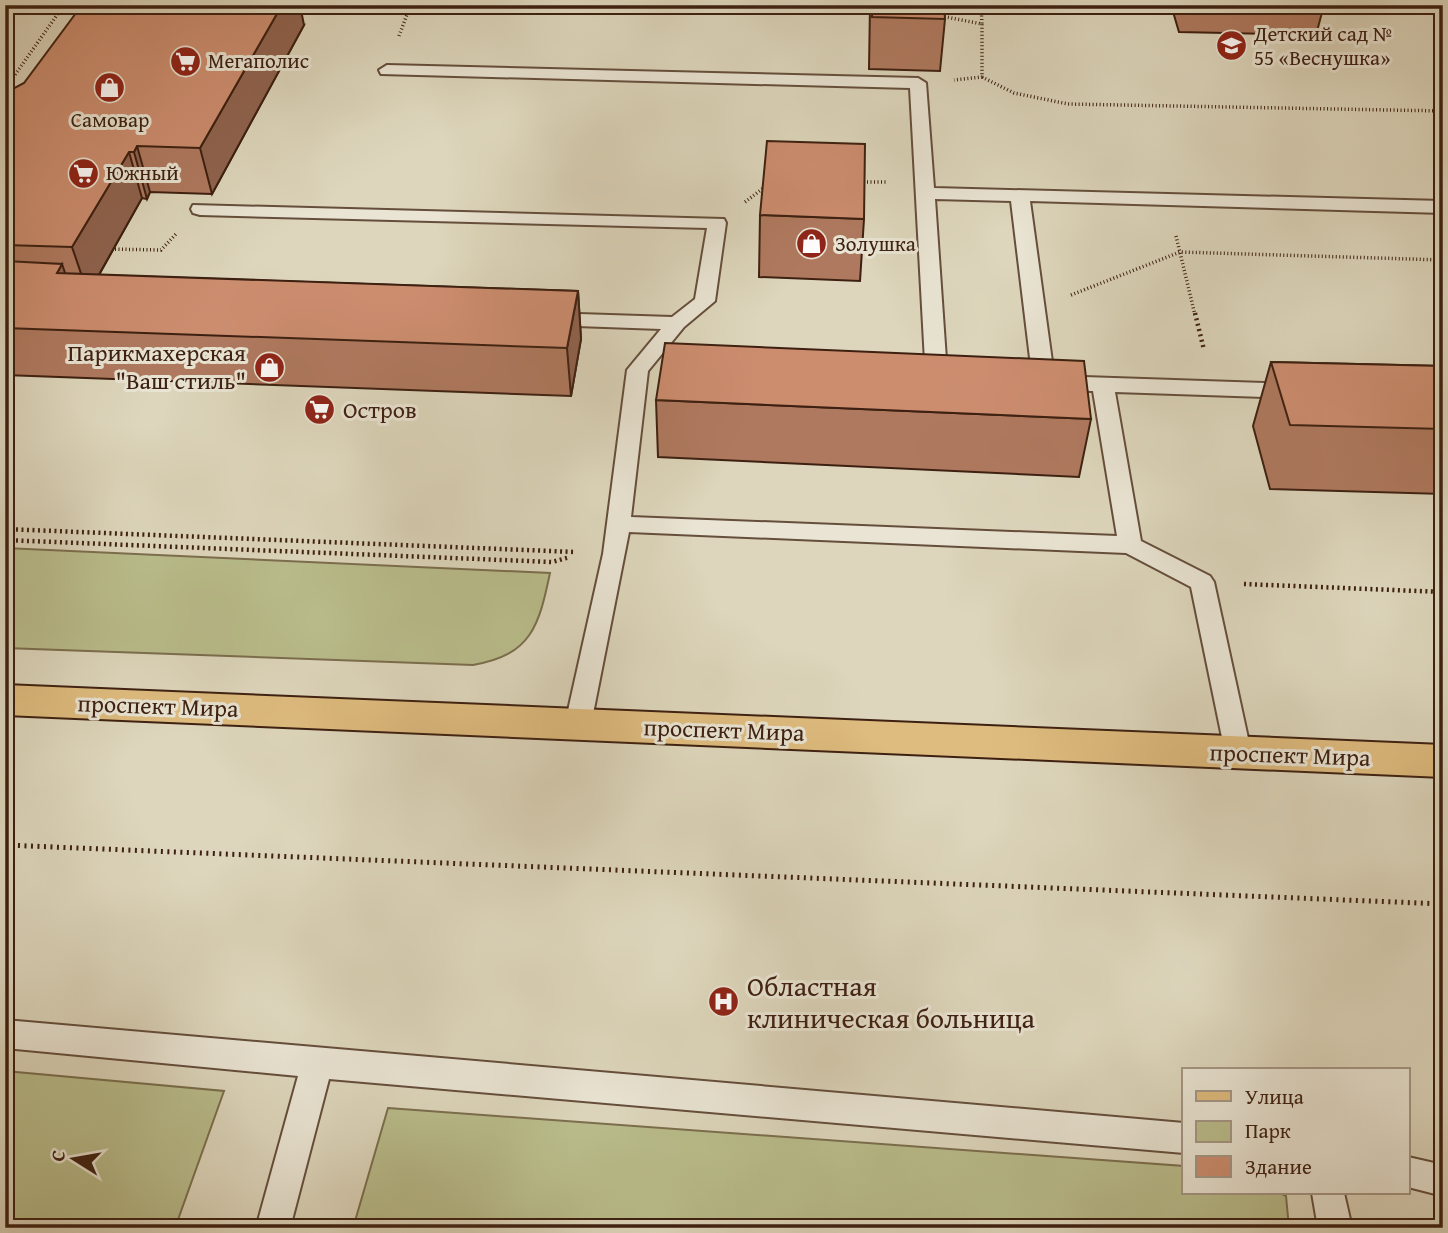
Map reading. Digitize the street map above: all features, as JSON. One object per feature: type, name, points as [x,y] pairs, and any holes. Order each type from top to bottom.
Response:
[{"type":"main road","name":"проспект Мира","points":[[5,700],[1443,761]]},
{"type":"lane","points":[[387,70],[918,83],[937,380]]},
{"type":"lane","points":[[925,188],[1020,196],[1443,207]]},
{"type":"lane","points":[[1020,196],[1035,310],[1037,383],[1321,391]]},
{"type":"lane","points":[[200,209],[717,223],[705,301],[677,323],[638,370],[620,524],[578,724]]},
{"type":"lane","points":[[526,318],[677,323]]},
{"type":"lane","points":[[638,370],[665,371]]},
{"type":"lane","points":[[910,379],[964,380]]},
{"type":"lane","points":[[1103,385],[1130,545]]},
{"type":"lane","points":[[620,524],[1130,545],[1202,582],[1238,752]]},
{"type":"lane","points":[[5,1034],[317,1064],[1182,1138]]},
{"type":"lane","points":[[273,1228],[317,1064]]},
{"type":"lane","points":[[1410,1173],[1443,1181]]},
{"type":"lane","points":[[1328,1194],[1335,1228]]},
{"type":"path","points":[[5,89],[64,5]]},
{"type":"path","points":[[981,5],[982,78]]},
{"type":"path","points":[[941,16],[982,24]]},
{"type":"path","points":[[918,83],[982,78],[1014,93],[1068,104],[1443,111]]},
{"type":"path","points":[[717,223],[775,179]]},
{"type":"path","points":[[857,181],[925,188]]},
{"type":"path","points":[[1167,200],[1214,388]]},
{"type":"path","points":[[96,248],[161,250],[200,209]]},
{"type":"path","points":[[1035,310],[1180,252],[1443,260]]},
{"type":"path","points":[[5,540],[552,562],[586,552]]},
{"type":"path","points":[[1202,582],[1443,592]]},
{"type":"path","points":[[5,845],[1443,904]]},
{"type":"green space","points":[[5,548],[550,573],[542,608],[530,635],[508,654],[473,665],[5,648]]},
{"type":"green space","points":[[5,1071],[224,1091],[175,1228],[5,1228]]},
{"type":"green space","points":[[388,1108],[1182,1166],[1182,1194],[1286,1196],[1289,1228],[353,1228]]},
{"type":"building","points":[[82,5],[282,5],[200,148],[137,146],[134,152],[129,152],[72,247],[5,245],[5,93],[24,83]]},
{"type":"building","points":[[873,5],[944,5],[945,19],[872,17]]},
{"type":"building","points":[[767,141],[865,144],[864,219],[760,215]]},
{"type":"building","points":[[5,261],[62,264],[57,273],[578,291],[567,348],[5,328]]},
{"type":"building","points":[[665,343],[1084,361],[1091,419],[656,400]]},
{"type":"building","points":[[1271,362],[1443,366],[1443,429],[1290,425]]},
{"type":"place","name":"Детский сад № 55 «Веснушка»","points":[[1231,46]]},
{"type":"place","name":"Мегаполис","points":[[185,61]]},
{"type":"place","name":"Самовар","points":[[110,88]]},
{"type":"place","name":"Южный","points":[[83,173]]},
{"type":"place","name":"Золушка","points":[[812,244]]},
{"type":"place","name":"Парикмахерская \"Ваш стиль\"","points":[[269,367]]},
{"type":"place","name":"Остров","points":[[320,410]]},
{"type":"place","name":"Областная клиническая больница","points":[[724,1002]]}]
